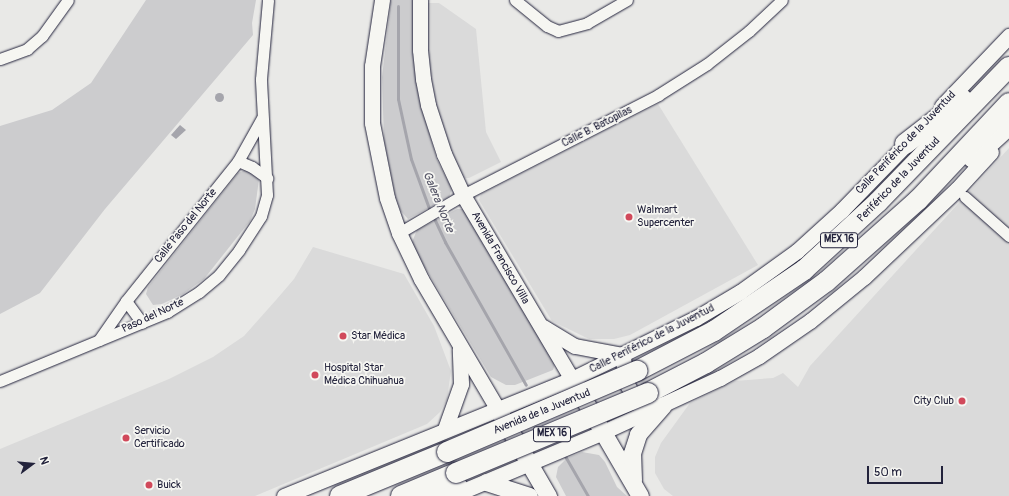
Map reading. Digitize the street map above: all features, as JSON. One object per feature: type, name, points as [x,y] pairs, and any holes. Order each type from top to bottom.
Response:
[{"type":"highway","points":[[905,144],[1009,63]]},
{"type":"highway","name":"Periférico de la Juventud","points":[[637,371],[714,331],[804,270],[878,202],[1009,67]]},
{"type":"highway","name":"MEX 16","points":[[653,403],[706,363],[763,328],[826,281],[918,200],[1009,103]]},
{"type":"highway","points":[[918,200],[959,171],[1009,125]]},
{"type":"highway","name":"Avenida de la Juventud","points":[[340,496],[637,371]]},
{"type":"highway","name":"Avenida de la Juventud","points":[[401,496],[456,473],[653,403]]},
{"type":"main road","points":[[382,0],[372,66],[372,123],[381,170],[399,233],[421,279],[548,496]]},
{"type":"main road","name":"Avenida Francisco Villa","points":[[420,0],[420,50],[428,105],[444,154],[463,195],[636,489]]},
{"type":"main road","name":"Calle Periférico de la Juventud","points":[[284,496],[445,429],[572,379],[623,355],[728,300],[791,256],[842,210],[1009,36]]},
{"type":"main road","points":[[451,496],[603,432],[653,403],[720,378],[759,356],[835,302],[957,189],[1009,132]]},
{"type":"main road","points":[[539,324],[575,346],[623,355],[625,381],[637,404],[653,403]]},
{"type":"main road","points":[[445,429],[461,384],[460,346]]},
{"type":"main road","points":[[636,489],[632,453],[638,434],[653,403]]},
{"type":"main road","points":[[391,451],[401,451],[455,430],[470,433],[478,439],[486,454],[487,463],[483,471],[464,482],[428,496]]},
{"type":"main road","points":[[486,482],[529,496]]},
{"type":"street","points":[[0,59],[26,49],[42,36],[68,0]]},
{"type":"street","points":[[263,117],[261,79],[268,0]]},
{"type":"street","points":[[515,0],[547,26],[565,31],[587,23],[627,0]]},
{"type":"street","name":"Calle B. Batopilas","points":[[399,233],[463,195],[658,96],[713,60],[749,31],[782,0]]},
{"type":"street","name":"Calle Paso del Norte","points":[[99,340],[126,301],[238,161],[263,117]]},
{"type":"street","name":"Paso del Norte","points":[[99,340],[142,323],[186,301],[218,275],[239,250],[261,216],[267,195],[263,117]]},
{"type":"street","points":[[238,161],[252,166],[267,178]]},
{"type":"street","points":[[965,197],[1009,236]]},
{"type":"street","points":[[126,301],[142,323]]},
{"type":"street","points":[[0,381],[99,340]]},
{"type":"shaded area","points":[[146,0],[256,0],[252,23],[253,35],[105,209],[40,293],[0,314],[0,126],[52,110],[91,83]]},
{"type":"shaded area","points":[[391,0],[414,0],[419,98],[437,160],[452,189],[449,197],[408,219],[400,210],[395,195],[384,141],[382,77]]},
{"type":"shaded area","points":[[423,3],[439,3],[476,29],[486,132],[501,162],[469,178],[463,178],[458,172],[430,92]]},
{"type":"shaded area","points":[[219,92],[224,97],[219,102],[214,97]]},
{"type":"shaded area","points":[[658,104],[758,265],[630,335],[614,339],[589,339],[552,321],[479,200],[481,194]]},
{"type":"shaded area","points":[[180,125],[186,130],[176,139],[171,135]]},
{"type":"shaded area","points":[[1009,148],[1009,225],[1007,224],[1009,226],[1009,496],[673,496],[664,489],[655,473],[655,457],[661,443],[690,403],[735,381],[773,378],[783,373],[798,387],[810,366]]},
{"type":"shaded area","points":[[249,170],[259,179],[255,209],[250,221],[204,279],[183,294],[162,304],[153,305],[146,294],[148,287],[238,173]]},
{"type":"shaded area","points":[[457,209],[464,209],[555,364],[553,370],[515,385],[506,385],[491,377],[415,251],[412,242],[417,230]]},
{"type":"shaded area","name":"Hospital Star Médica Chihuahua","points":[[313,247],[404,274],[434,326],[451,371],[447,399],[440,412],[427,424],[255,496],[0,496],[0,449],[169,379],[213,357],[244,336],[294,279]]},
{"type":"shaded area","points":[[582,452],[599,455],[605,462],[617,487],[627,496],[566,496],[556,477],[558,467],[567,458]]},
{"type":"waterway","name":"Galera Norte","points":[[398,6],[398,99],[411,159],[430,211]]},
{"type":"waterway","name":"Galera Norte","points":[[433,216],[445,242],[526,385]]},
{"type":"waterway","name":"Galera Norte","points":[[565,456],[588,496]]},
{"type":"place","name":"Walmart Supercenter","points":[[629,217]]},
{"type":"place","name":"Star Médica","points":[[343,336]]},
{"type":"place","name":"Hospital Star Médica Chihuahua","points":[[315,375]]},
{"type":"place","name":"City Club","points":[[962,401]]},
{"type":"place","name":"Servicio Certificado","points":[[126,438]]},
{"type":"place","name":"Buick","points":[[149,485]]}]
